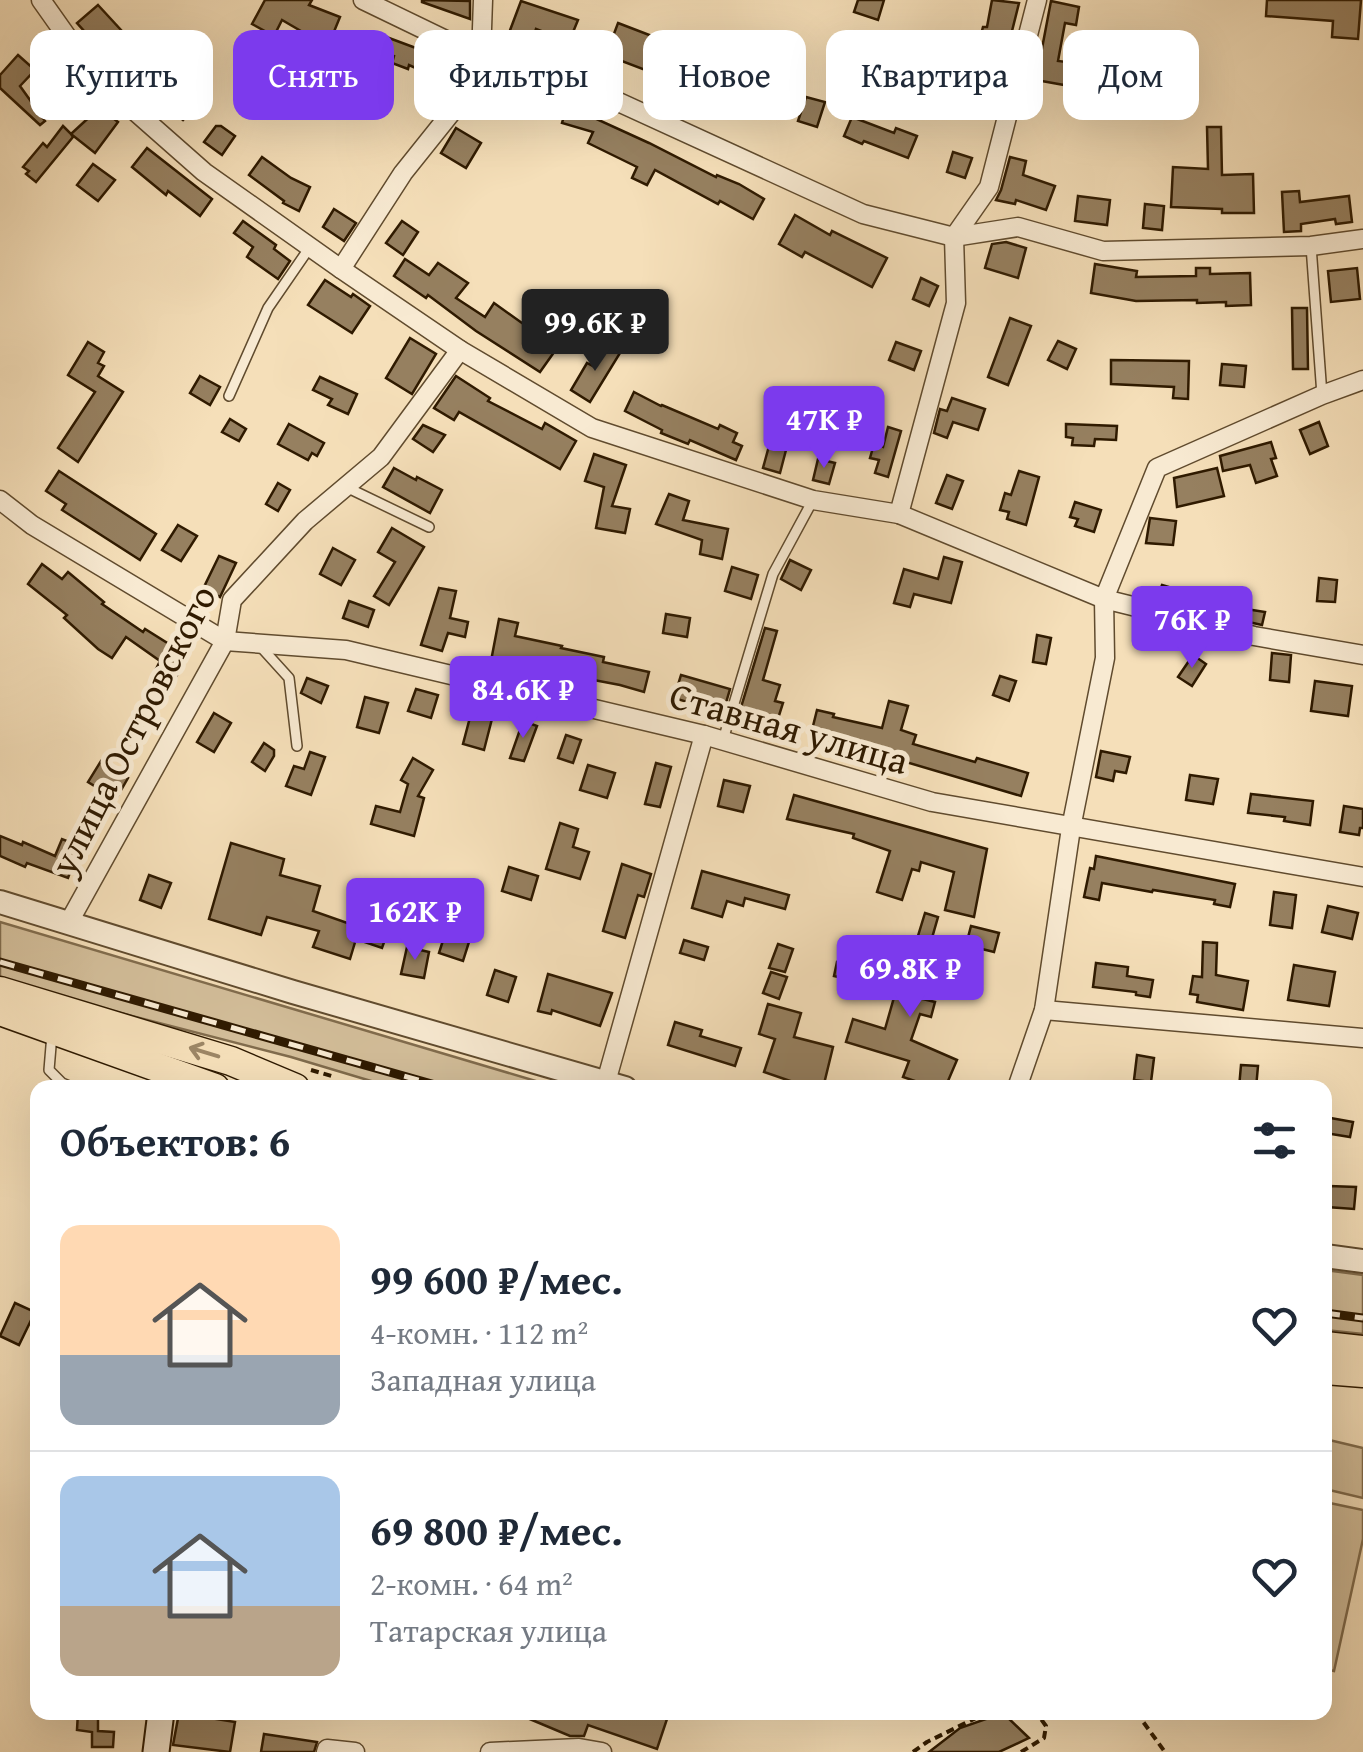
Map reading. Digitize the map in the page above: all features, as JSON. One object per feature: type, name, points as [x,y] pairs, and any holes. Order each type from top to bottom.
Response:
[{"type":"main road","points":[[0,991],[231,1061],[275,1080]]},
{"type":"main road","points":[[0,1012],[193,1080]]},
{"type":"main road","points":[[1332,1347],[1363,1350]]},
{"type":"main road","points":[[1332,1371],[1363,1374]]},
{"type":"main road","points":[[156,1752],[159,1720]]},
{"type":"street","points":[[41,0],[94,74],[204,172],[460,350],[592,428],[812,500],[899,514],[1104,599],[1254,636],[1363,655]]},
{"type":"street","points":[[363,0],[424,30]]},
{"type":"street","points":[[482,30],[484,0]]},
{"type":"street","points":[[899,514],[956,303],[954,237],[989,186],[1036,0]]},
{"type":"street","points":[[623,104],[863,214],[954,237],[1018,228],[1103,251],[1310,246],[1363,239]]},
{"type":"street","points":[[341,269],[403,173],[447,120]]},
{"type":"street","name":"улица Островского","points":[[69,922],[225,641],[232,600],[305,521],[381,457],[460,350]]},
{"type":"street","points":[[1020,1080],[1044,1010],[1071,828],[1105,658],[1104,599],[1157,468],[1363,380]]},
{"type":"street","name":"Ставная улица","points":[[0,500],[32,525],[225,641],[346,650],[704,735],[932,802],[1363,877]]},
{"type":"street","points":[[617,1080],[704,735]]},
{"type":"street","points":[[0,902],[599,1080]]},
{"type":"street","points":[[1044,1010],[1363,1038]]},
{"type":"street","points":[[1332,1257],[1363,1261]]},
{"type":"street","points":[[490,1752],[580,1748],[602,1752]]},
{"type":"street","points":[[326,1752],[355,1752]]},
{"type":"lane","points":[[1310,246],[1322,395]]},
{"type":"lane","points":[[229,396],[268,308],[310,247]]},
{"type":"lane","points":[[346,487],[429,528]]},
{"type":"lane","points":[[723,741],[773,574],[812,500]]},
{"type":"lane","points":[[258,644],[288,678],[297,746]]},
{"type":"lane","points":[[52,1030],[50,1070],[59,1080]]},
{"type":"path","points":[[913,1752],[971,1720]]},
{"type":"path","points":[[1021,1752],[1044,1738],[1046,1726],[1042,1720]]},
{"type":"path","points":[[1142,1720],[1164,1752]]},
{"type":"shaded area","points":[[0,922],[532,1080],[368,1080],[0,977]]},
{"type":"shaded area","points":[[1332,1271],[1363,1275],[1363,1334],[1332,1331]]},
{"type":"shaded area","points":[[1332,1441],[1363,1448],[1363,1498],[1332,1491]]},
{"type":"shaded area","points":[[1332,1503],[1363,1510],[1363,1539],[1334,1671]]},
{"type":"building","points":[[265,0],[312,0],[309,5],[340,17],[335,30],[299,30],[282,20],[277,30],[263,30],[252,24]]},
{"type":"building","points":[[858,0],[884,0],[878,20],[854,12]]},
{"type":"building","points":[[992,0],[1019,3],[1012,30],[982,30],[987,27]]},
{"type":"building","points":[[1267,0],[1361,0],[1358,39],[1332,37],[1333,21],[1266,16]]},
{"type":"building","points":[[470,1],[470,19],[422,2]]},
{"type":"building","points":[[521,1],[578,20],[574,30],[510,30]]},
{"type":"building","points":[[1051,1],[1079,7],[1076,25],[1065,23],[1063,30],[1058,61],[1063,62],[1063,85],[1043,81],[1043,43]]},
{"type":"building","points":[[98,5],[121,30],[83,30],[77,23]]},
{"type":"building","points":[[618,23],[643,33],[643,69],[623,62],[623,30],[615,30]]},
{"type":"building","points":[[394,40],[414,47],[414,67],[409,65],[408,69],[394,64]]},
{"type":"building","points":[[18,55],[30,66],[30,75],[20,86],[30,100],[30,116],[0,88],[0,75]]},
{"type":"building","points":[[806,97],[825,102],[817,127],[798,121],[806,120]]},
{"type":"building","points":[[86,120],[115,120],[118,122],[95,153],[71,134]]},
{"type":"building","points":[[599,120],[764,199],[753,219],[655,170],[647,185],[632,178],[637,167],[588,143],[593,132],[562,123]]},
{"type":"building","points":[[851,120],[860,120],[894,133],[896,128],[917,136],[908,158],[844,136]]},
{"type":"building","points":[[63,126],[73,137],[36,182],[26,174],[29,171],[23,167],[43,143],[47,147]]},
{"type":"building","points":[[216,126],[235,136],[222,155],[204,142]]},
{"type":"building","points":[[1207,127],[1221,127],[1222,175],[1253,174],[1254,213],[1171,207],[1173,167],[1208,169]]},
{"type":"building","points":[[456,128],[481,143],[466,168],[441,153]]},
{"type":"building","points":[[147,148],[212,199],[200,216],[132,167]]},
{"type":"building","points":[[953,152],[972,158],[965,178],[947,172]]},
{"type":"building","points":[[262,157],[310,187],[299,211],[249,175]]},
{"type":"building","points":[[1010,157],[1026,161],[1023,175],[1055,186],[1046,210],[1016,200],[1015,204],[996,200]]},
{"type":"building","points":[[93,164],[115,180],[98,201],[77,185]]},
{"type":"building","points":[[1299,191],[1300,202],[1349,196],[1352,222],[1336,224],[1335,219],[1301,224],[1301,231],[1284,232],[1282,192]]},
{"type":"building","points":[[1078,196],[1110,200],[1107,225],[1075,221]]},
{"type":"building","points":[[1145,204],[1164,206],[1162,230],[1143,228]]},
{"type":"building","points":[[334,209],[356,223],[344,241],[323,227]]},
{"type":"building","points":[[795,215],[830,235],[832,231],[887,258],[872,287],[805,252],[802,257],[779,244]]},
{"type":"building","points":[[243,221],[276,245],[274,249],[290,261],[278,279],[247,257],[253,247],[234,233]]},
{"type":"building","points":[[402,221],[418,232],[403,255],[386,243]]},
{"type":"building","points":[[1006,242],[1026,248],[1018,278],[985,268],[992,244]]},
{"type":"building","points":[[405,259],[429,275],[438,263],[468,283],[456,298],[485,317],[494,303],[557,348],[540,372],[394,276]]},
{"type":"building","points":[[1095,264],[1137,271],[1136,277],[1196,276],[1196,268],[1210,268],[1210,274],[1250,273],[1251,305],[1226,306],[1226,302],[1197,300],[1136,301],[1091,293]]},
{"type":"building","points":[[1357,268],[1360,299],[1331,302],[1328,271]]},
{"type":"building","points":[[921,278],[938,286],[929,306],[913,299]]},
{"type":"building","points":[[325,280],[370,306],[352,333],[308,305]]},
{"type":"building","points":[[1292,308],[1307,308],[1308,369],[1293,369]]},
{"type":"building","points":[[1010,318],[1031,326],[1008,385],[988,377]]},
{"type":"building","points":[[410,338],[436,354],[412,394],[386,378]]},
{"type":"building","points":[[1058,341],[1076,349],[1067,369],[1048,360]]},
{"type":"building","points":[[88,342],[104,352],[98,363],[104,366],[98,376],[123,392],[78,462],[58,448],[95,392],[68,375]]},
{"type":"building","points":[[896,342],[921,351],[914,370],[889,360]]},
{"type":"building","points":[[606,345],[620,353],[590,402],[571,390],[587,363],[593,366]]},
{"type":"building","points":[[1111,360],[1189,361],[1188,399],[1173,398],[1174,387],[1111,384]]},
{"type":"building","points":[[1222,364],[1246,366],[1244,387],[1220,385]]},
{"type":"building","points":[[200,376],[220,387],[210,405],[190,393]]},
{"type":"building","points":[[456,376],[490,398],[488,401],[542,429],[545,423],[576,441],[560,469],[459,412],[454,420],[434,408]]},
{"type":"building","points":[[320,377],[357,394],[348,414],[328,405],[332,399],[313,390]]},
{"type":"building","points":[[634,392],[718,429],[720,425],[737,433],[733,442],[742,446],[736,460],[690,440],[688,444],[661,433],[662,430],[625,411]]},
{"type":"building","points":[[952,398],[985,409],[978,430],[953,422],[947,438],[934,433],[940,409],[947,411]]},
{"type":"building","points":[[230,419],[246,429],[239,441],[222,432]]},
{"type":"building","points":[[1319,422],[1328,446],[1310,454],[1300,430]]},
{"type":"building","points":[[289,424],[324,443],[317,456],[312,453],[308,460],[278,444]]},
{"type":"building","points":[[1066,424],[1117,426],[1116,440],[1095,439],[1094,446],[1072,445],[1073,438],[1066,437]]},
{"type":"building","points":[[423,425],[445,435],[433,452],[413,439]]},
{"type":"building","points":[[888,427],[901,431],[888,477],[875,473],[879,460],[870,458],[874,444],[883,447]]},
{"type":"building","points":[[1271,442],[1277,476],[1256,483],[1250,465],[1223,471],[1220,456]]},
{"type":"building","points":[[769,446],[786,450],[780,473],[763,468]]},
{"type":"building","points":[[594,454],[626,465],[612,506],[630,509],[625,533],[596,528],[604,487],[585,481]]},
{"type":"building","points":[[818,459],[835,463],[829,484],[813,480]]},
{"type":"building","points":[[394,468],[442,490],[430,513],[383,487]]},
{"type":"building","points":[[1217,468],[1224,496],[1177,507],[1174,478]]},
{"type":"building","points":[[59,471],[156,534],[140,560],[62,510],[66,504],[46,491]]},
{"type":"building","points":[[1019,471],[1039,477],[1026,525],[1007,519],[1009,512],[1000,510],[1005,493],[1011,495]]},
{"type":"building","points":[[947,475],[963,481],[952,509],[936,503]]},
{"type":"building","points":[[278,483],[290,490],[278,511],[266,504]]},
{"type":"building","points":[[669,494],[689,501],[683,520],[728,529],[722,559],[700,554],[702,540],[656,524]]},
{"type":"building","points":[[1075,502],[1101,510],[1094,532],[1075,526],[1078,519],[1070,517]]},
{"type":"building","points":[[1150,518],[1176,521],[1173,545],[1146,543]]},
{"type":"building","points":[[178,525],[197,536],[181,561],[162,550]]},
{"type":"building","points":[[392,528],[424,547],[389,605],[374,596],[395,562],[378,552]]},
{"type":"building","points":[[333,548],[355,560],[341,585],[320,574]]},
{"type":"building","points":[[219,556],[236,563],[220,597],[203,589]]},
{"type":"building","points":[[944,557],[962,562],[951,603],[914,594],[910,607],[894,603],[904,569],[938,579]]},
{"type":"building","points":[[790,560],[811,570],[801,590],[781,579]]},
{"type":"building","points":[[42,564],[62,579],[68,572],[102,604],[188,656],[173,682],[155,671],[160,661],[126,637],[112,658],[98,649],[64,618],[67,615],[28,584]]},
{"type":"building","points":[[732,567],[758,575],[751,599],[725,591]]},
{"type":"building","points":[[1319,578],[1337,580],[1335,602],[1317,601]]},
{"type":"building","points":[[1162,585],[1179,590],[1175,604],[1157,599]]},
{"type":"building","points":[[439,588],[456,591],[450,618],[468,622],[465,637],[448,633],[442,651],[421,645]]},
{"type":"building","points":[[349,601],[374,610],[368,627],[343,618]]},
{"type":"building","points":[[1246,609],[1265,612],[1262,625],[1244,621]]},
{"type":"building","points":[[666,614],[690,618],[687,637],[663,633]]},
{"type":"building","points":[[499,619],[518,623],[515,636],[649,672],[644,692],[491,661]]},
{"type":"building","points":[[765,628],[777,631],[763,680],[780,685],[775,701],[783,703],[776,725],[739,714]]},
{"type":"building","points":[[1037,635],[1051,638],[1046,664],[1033,662]]},
{"type":"building","points":[[1272,653],[1291,655],[1289,682],[1270,680]]},
{"type":"building","points":[[1193,655],[1206,664],[1192,686],[1178,677]]},
{"type":"building","points":[[681,675],[730,689],[723,713],[674,698]]},
{"type":"building","points":[[1000,676],[1016,681],[1009,701],[993,695]]},
{"type":"building","points":[[307,678],[328,686],[321,703],[301,693]]},
{"type":"building","points":[[1315,681],[1352,686],[1348,716],[1311,711]]},
{"type":"building","points":[[416,689],[438,695],[431,718],[408,711]]},
{"type":"building","points":[[365,697],[388,703],[379,733],[357,727]]},
{"type":"building","points":[[889,701],[908,706],[901,730],[916,735],[913,744],[1028,773],[1021,796],[889,757],[890,754],[811,734],[817,710],[882,728]]},
{"type":"building","points":[[473,706],[494,711],[484,750],[463,744]]},
{"type":"building","points":[[214,713],[231,723],[214,752],[197,742]]},
{"type":"building","points":[[523,721],[537,726],[524,761],[510,758]]},
{"type":"building","points":[[566,735],[581,740],[573,763],[558,758]]},
{"type":"building","points":[[264,743],[274,750],[265,771],[252,762]]},
{"type":"building","points":[[1101,751],[1130,757],[1126,773],[1115,771],[1113,781],[1096,777]]},
{"type":"building","points":[[310,752],[325,757],[311,795],[286,786],[294,766],[304,769]]},
{"type":"building","points":[[413,758],[433,770],[418,796],[424,798],[414,836],[371,824],[376,806],[400,812],[408,784],[401,780]]},
{"type":"building","points":[[101,761],[128,778],[116,799],[88,782]]},
{"type":"building","points":[[656,763],[671,767],[660,807],[645,804]]},
{"type":"building","points":[[588,765],[615,773],[607,798],[580,790]]},
{"type":"building","points":[[1190,775],[1218,779],[1213,804],[1186,800]]},
{"type":"building","points":[[724,780],[750,786],[743,812],[718,806]]},
{"type":"building","points":[[1251,794],[1313,801],[1310,825],[1284,821],[1285,817],[1248,813]]},
{"type":"building","points":[[794,795],[987,849],[974,917],[945,910],[954,872],[921,862],[919,871],[912,869],[902,900],[877,892],[890,851],[853,838],[854,834],[787,819]]},
{"type":"building","points":[[1344,806],[1363,809],[1359,835],[1340,832]]},
{"type":"building","points":[[560,823],[578,829],[573,847],[589,852],[580,879],[546,869]]},
{"type":"building","points":[[0,836],[55,856],[62,839],[80,846],[68,878],[0,856]]},
{"type":"building","points":[[231,843],[284,859],[280,875],[320,886],[313,911],[371,927],[377,911],[393,917],[382,948],[356,939],[350,959],[313,947],[319,931],[267,917],[261,935],[209,919]]},
{"type":"building","points":[[1096,856],[1235,884],[1230,907],[1214,904],[1215,900],[1102,883],[1099,900],[1084,897]]},
{"type":"building","points":[[622,864],[651,874],[644,897],[638,895],[625,938],[603,931]]},
{"type":"building","points":[[509,867],[538,876],[531,900],[502,891]]},
{"type":"building","points":[[702,871],[789,895],[785,909],[745,898],[743,906],[727,901],[722,917],[692,908]]},
{"type":"building","points":[[149,875],[171,883],[161,908],[140,900]]},
{"type":"building","points":[[1274,892],[1296,895],[1292,928],[1270,925]]},
{"type":"building","points":[[1328,906],[1358,913],[1352,939],[1322,932]]},
{"type":"building","points":[[925,913],[938,917],[928,952],[939,955],[923,999],[935,1002],[931,1017],[920,1014],[911,1040],[957,1060],[948,1080],[903,1077],[909,1061],[846,1042],[853,1019],[885,1029],[897,987],[902,988]]},
{"type":"building","points":[[451,915],[475,923],[463,961],[439,953]]},
{"type":"building","points":[[971,926],[999,933],[994,952],[966,945]]},
{"type":"building","points":[[684,940],[708,947],[704,960],[680,953]]},
{"type":"building","points":[[1203,942],[1217,943],[1216,975],[1248,981],[1243,1010],[1197,1002],[1198,995],[1190,994],[1193,976],[1202,977]]},
{"type":"building","points":[[778,944],[793,949],[785,972],[769,968]]},
{"type":"building","points":[[407,947],[429,952],[424,978],[401,974]]},
{"type":"building","points":[[837,962],[855,965],[852,980],[834,976]]},
{"type":"building","points":[[1096,963],[1128,967],[1127,976],[1153,980],[1150,997],[1093,987]]},
{"type":"building","points":[[1294,965],[1335,972],[1329,1006],[1288,1000]]},
{"type":"building","points":[[495,970],[516,977],[508,1002],[487,995]]},
{"type":"building","points":[[771,972],[787,977],[779,999],[763,993]]},
{"type":"building","points":[[548,974],[612,993],[600,1026],[552,1010],[551,1014],[538,1011]]},
{"type":"building","points":[[768,1004],[801,1013],[794,1037],[833,1047],[825,1080],[787,1080],[764,1072],[775,1039],[759,1034]]},
{"type":"building","points":[[675,1022],[702,1030],[700,1036],[741,1048],[735,1066],[668,1045]]},
{"type":"building","points":[[1137,1055],[1154,1058],[1151,1080],[1134,1080]]},
{"type":"building","points":[[1241,1065],[1258,1066],[1257,1080],[1240,1080]]},
{"type":"building","points":[[1332,1118],[1353,1122],[1350,1137],[1332,1134]]},
{"type":"building","points":[[1332,1186],[1356,1187],[1354,1209],[1332,1207]]},
{"type":"building","points":[[15,1303],[30,1310],[30,1322],[19,1345],[0,1336]]},
{"type":"building","points":[[78,1720],[98,1720],[98,1731],[114,1732],[113,1747],[92,1747],[92,1732],[77,1730]]},
{"type":"building","points":[[178,1720],[235,1722],[230,1752],[173,1745]]},
{"type":"building","points":[[532,1720],[667,1720],[657,1749],[588,1725],[584,1736],[570,1736]]},
{"type":"building","points":[[983,1720],[1010,1720],[1029,1738],[999,1752],[929,1752],[960,1728]]},
{"type":"building","points":[[264,1734],[317,1742],[314,1752],[261,1752]]},
{"type":"railway","points":[[0,962],[418,1080]]},
{"type":"railway","points":[[1332,1314],[1363,1318]]}]
